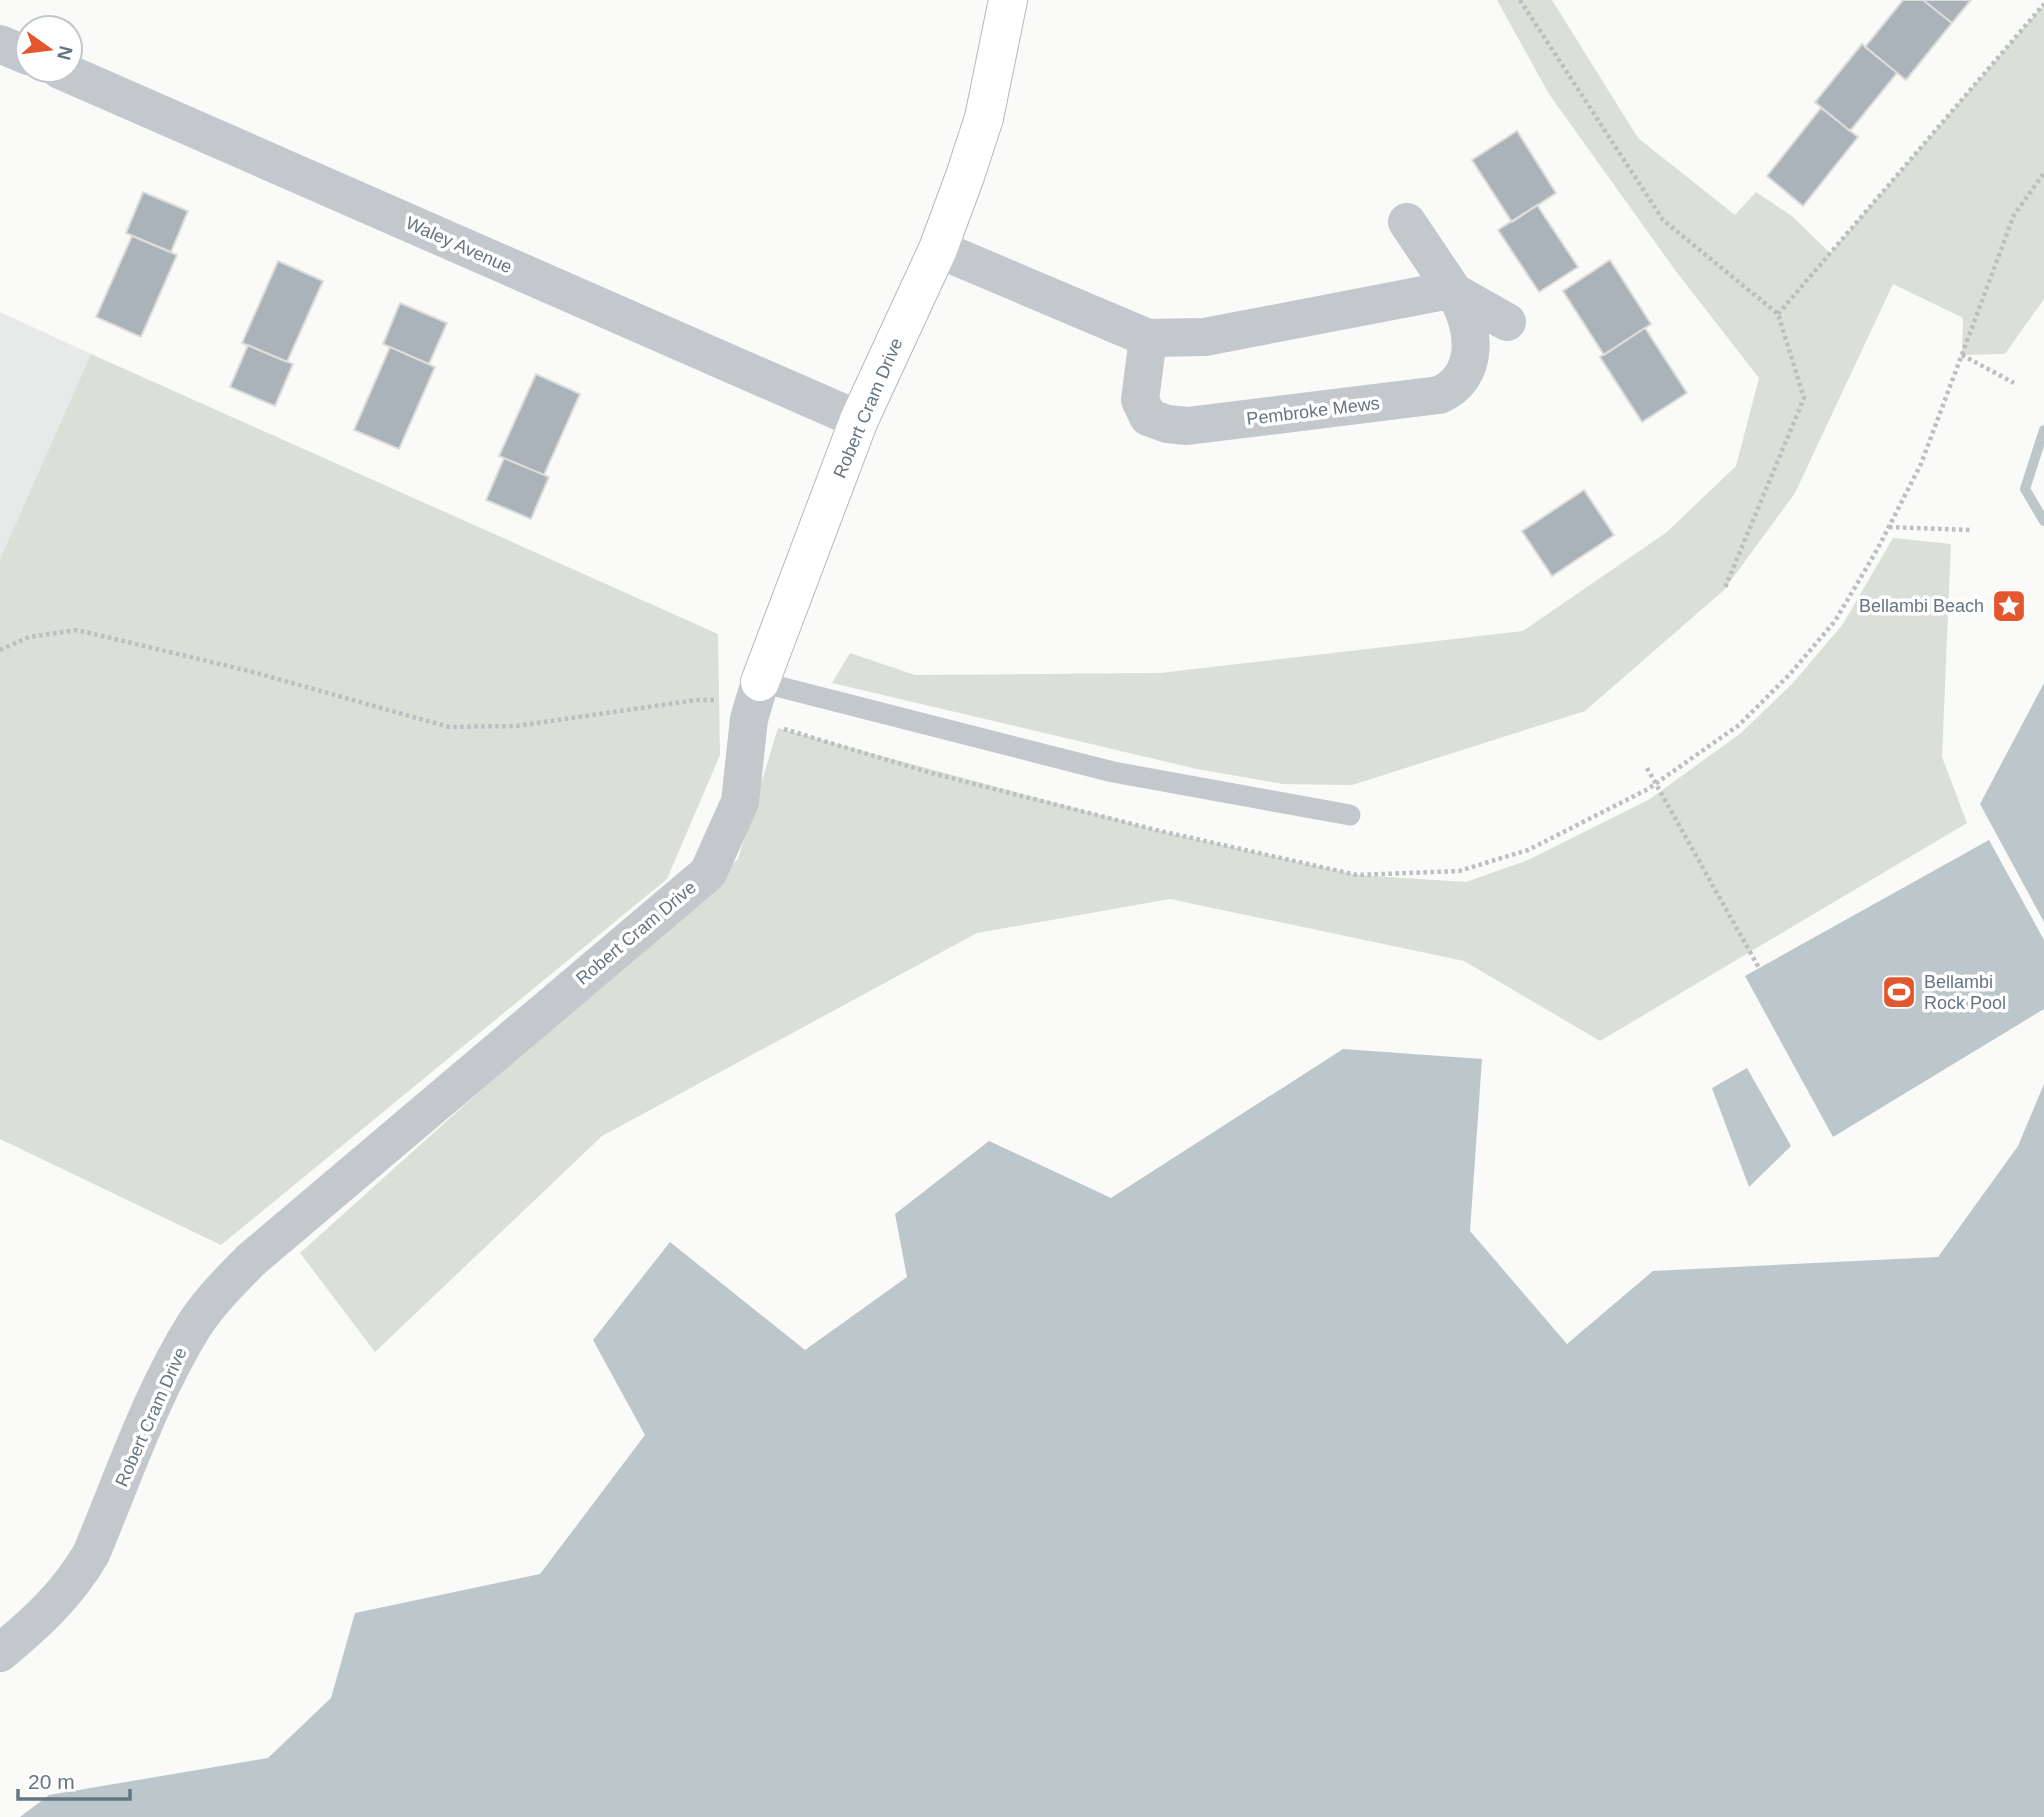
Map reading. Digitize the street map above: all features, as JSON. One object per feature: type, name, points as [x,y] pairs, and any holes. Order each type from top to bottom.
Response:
[{"type":"main road","name":"Robert Cram Drive","points":[[760,682],[859,420],[938,249],[984,118],[1009,0]]},
{"type":"street","name":"Waley Avenue","points":[[84,81],[859,420]]},
{"type":"street","name":"Pembroke Mews","points":[[1148,338],[1140,400],[1148,417],[1167,424],[1188,426],[1439,396],[1455,388],[1465,375],[1471,356],[1463,306],[1407,222]]},
{"type":"street","points":[[938,249],[1148,338],[1205,337],[1438,292],[1454,292]]},
{"type":"street","name":"Pembroke Mews","points":[[1454,292],[1507,322]]},
{"type":"street","name":"Robert Cram Drive","points":[[0,1653],[53,1608],[79,1575],[91,1554],[173,1362],[197,1322],[221,1291],[252,1259],[708,873],[740,802],[749,719],[760,682]]},
{"type":"lane","points":[[760,682],[1113,772],[1350,815]]},
{"type":"path","points":[[1520,0],[1663,220],[1778,314],[1804,398],[1724,590]]},
{"type":"path","points":[[1778,314],[2044,4]]},
{"type":"path","points":[[0,650],[29,637],[77,630],[253,672],[449,727],[516,726],[637,711],[697,700],[725,701],[749,719],[931,772],[1156,830],[1357,875],[1459,872],[1528,850],[1657,784],[1739,725],[1790,674],[1835,621],[1889,527],[1921,464],[2014,215],[2044,173]]},
{"type":"path","points":[[1962,355],[2014,383]]},
{"type":"path","points":[[1889,527],[1971,530]]},
{"type":"path","points":[[1647,768],[1759,968]]},
{"type":"shaded area","points":[[1497,0],[1552,0],[1638,138],[1735,215],[1756,192],[1792,216],[1830,253],[2044,4],[2044,299],[2005,354],[1962,355],[1963,318],[1893,284],[1795,493],[1724,590],[1585,711],[1352,785],[1283,784],[1197,769],[832,683],[850,653],[915,675],[1160,673],[1523,631],[1667,532],[1736,466],[1759,378],[1675,270],[1549,94]]},
{"type":"shaded area","points":[[0,312],[91,354],[0,559]]},
{"type":"shaded area","points":[[91,354],[718,634],[720,755],[667,879],[221,1245],[0,1139],[0,559]]},
{"type":"shaded area","points":[[1893,538],[1951,544],[1942,757],[1967,823],[1600,1041],[1464,961],[1170,899],[977,933],[602,1136],[375,1352],[300,1253],[738,859],[778,728],[1156,830],[1357,875],[1466,882],[1528,860],[1650,799],[1741,733],[1793,683],[1843,624]]},
{"type":"shaded area","points":[[2044,683],[2044,922],[1980,804]]},
{"type":"shaded area","name":"Bellambi Rock Pool","points":[[1989,840],[2044,940],[2044,1009],[1833,1137],[1745,976]]},
{"type":"shaded area","points":[[1343,1049],[1482,1059],[1470,1231],[1567,1344],[1653,1271],[1938,1257],[2018,1146],[2044,1084],[2044,1817],[20,1817],[49,1795],[268,1758],[331,1698],[355,1613],[540,1574],[645,1435],[593,1340],[670,1242],[805,1350],[907,1277],[895,1214],[989,1141],[1111,1198]]},
{"type":"shaded area","points":[[1747,1068],[1791,1146],[1749,1187],[1712,1088]]},
{"type":"building","points":[[1903,0],[1923,0],[1952,23],[1906,80],[1865,47]]},
{"type":"building","points":[[1923,0],[1971,0],[1952,23]]},
{"type":"building","points":[[1862,44],[1897,73],[1850,131],[1815,102]]},
{"type":"building","points":[[1821,108],[1858,137],[1803,206],[1767,176]]},
{"type":"building","points":[[1517,131],[1556,193],[1512,222],[1472,160]]},
{"type":"building","points":[[143,192],[188,211],[171,252],[126,233]]},
{"type":"building","points":[[1537,205],[1578,267],[1539,292],[1498,230]]},
{"type":"building","points":[[132,236],[177,255],[141,337],[96,317]]},
{"type":"building","points":[[1610,260],[1651,324],[1604,355],[1563,291]]},
{"type":"building","points":[[278,261],[323,281],[287,362],[242,343]]},
{"type":"building","points":[[400,303],[447,323],[429,364],[383,344]]},
{"type":"building","points":[[1645,328],[1687,393],[1642,422],[1600,357]]},
{"type":"building","points":[[248,345],[293,364],[275,406],[230,387]]},
{"type":"building","points":[[390,347],[435,367],[399,449],[354,430]]},
{"type":"building","points":[[536,374],[580,394],[544,475],[499,456]]},
{"type":"building","points":[[504,458],[549,477],[531,519],[486,500]]},
{"type":"building","points":[[1584,490],[1614,535],[1552,576],[1522,531]]},
{"type":"waterway","points":[[2044,430],[2025,489],[2044,521]]},
{"type":"place","name":"Bellambi Beach","points":[[2009,606]]},
{"type":"place","name":"Bellambi Rock Pool","points":[[1899,992]]}]
